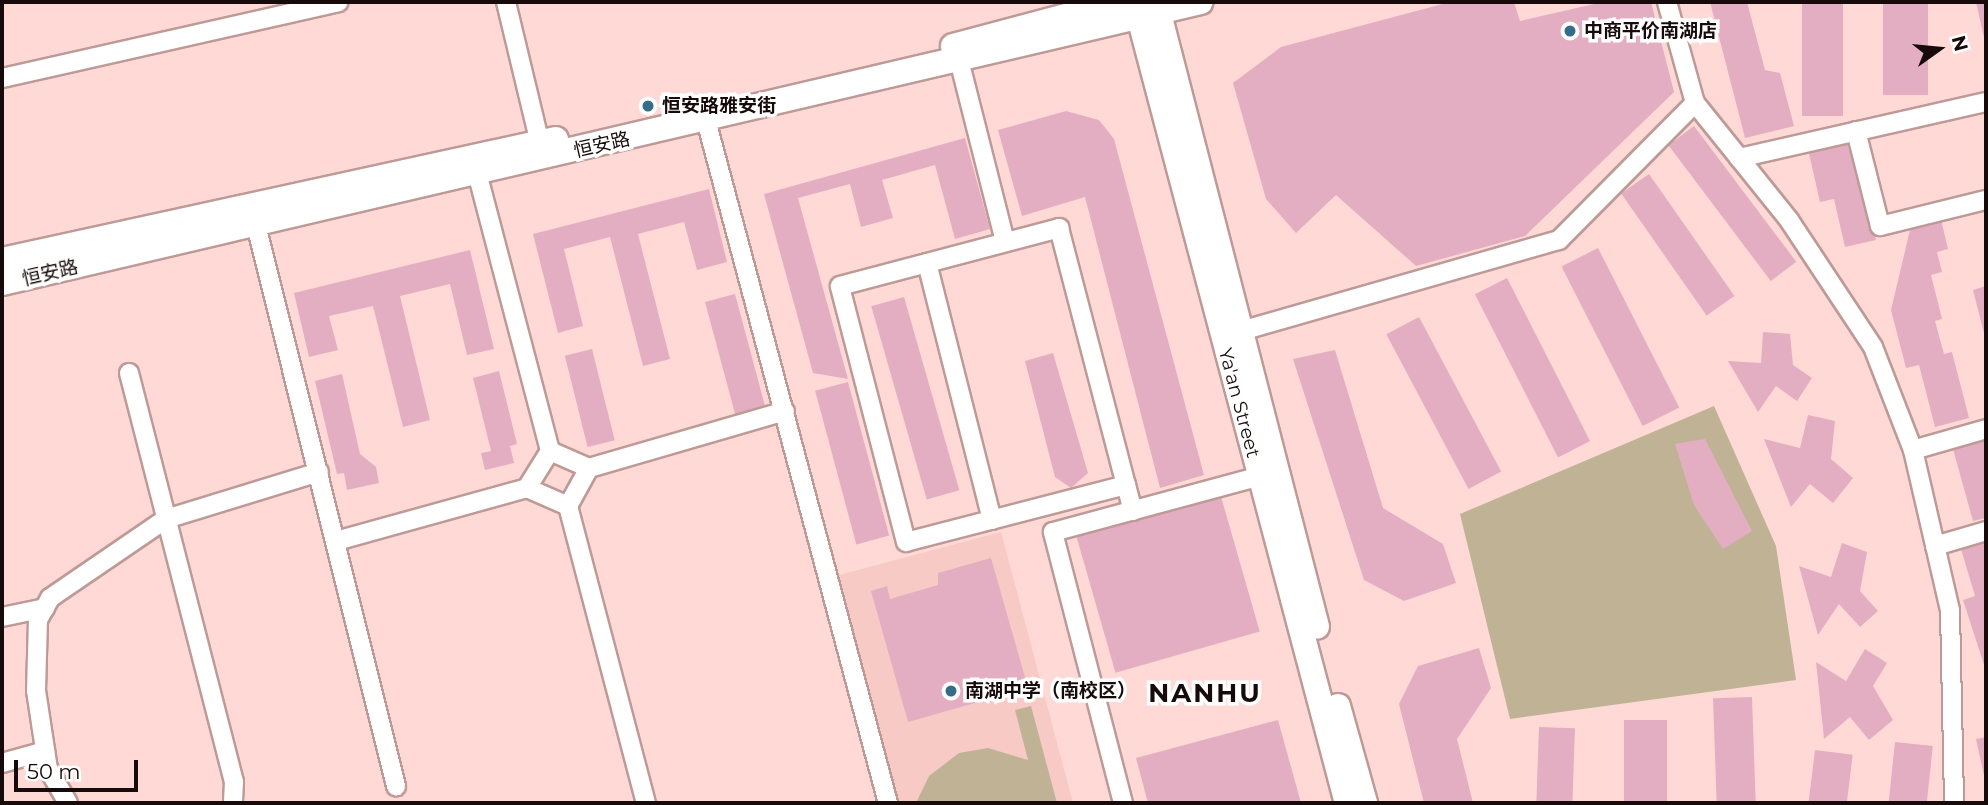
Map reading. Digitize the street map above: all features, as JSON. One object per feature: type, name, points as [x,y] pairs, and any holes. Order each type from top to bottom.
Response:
[{"type":"main road","name":"恒安路","points":[[957,53],[1118,2]]},
{"type":"main road","name":"恒安路","points":[[2,284],[255,218],[1147,8],[1201,2]]},
{"type":"main road","name":"Ya'an Street","points":[[1147,8],[1241,331],[1269,474],[1365,803]]},
{"type":"main road","name":"Ya'an Street","points":[[1147,8],[1269,474],[1347,803]]},
{"type":"main road","name":"恒安路","points":[[2,260],[255,218]]},
{"type":"street","points":[[2,78],[339,2]]},
{"type":"street","points":[[506,2],[542,151]]},
{"type":"street","points":[[1667,2],[1695,103],[1789,220],[1873,347],[1913,450],[1950,610],[1954,803]]},
{"type":"street","points":[[957,53],[1005,242]]},
{"type":"street","points":[[1739,158],[1986,102]]},
{"type":"street","points":[[1241,331],[1559,240],[1695,103]]},
{"type":"street","points":[[704,113],[888,803]]},
{"type":"street","points":[[1856,131],[1880,226],[1986,200]]},
{"type":"street","points":[[476,167],[550,452],[527,488]]},
{"type":"street","points":[[255,218],[396,786]]},
{"type":"street","points":[[1126,485],[906,542],[840,286],[1059,228],[1133,511]]},
{"type":"street","points":[[927,263],[992,520]]},
{"type":"street","points":[[129,373],[234,782],[233,803]]},
{"type":"street","points":[[550,452],[589,468],[785,411]]},
{"type":"street","points":[[1913,450],[1986,429]]},
{"type":"street","points":[[589,468],[568,506],[646,803]]},
{"type":"street","points":[[68,803],[44,751],[36,677],[38,620],[45,608],[83,572],[166,519],[319,472]]},
{"type":"street","points":[[1123,803],[1053,532],[1269,474]]},
{"type":"street","points":[[336,541],[527,488],[568,506]]},
{"type":"street","points":[[1935,546],[1986,531]]},
{"type":"street","points":[[2,617],[45,608]]},
{"type":"street","points":[[2,763],[44,751]]},
{"type":"shaded area","points":[[1714,406],[1776,546],[1796,680],[1510,719],[1460,514]]},
{"type":"shaded area","name":"南湖中学（南校区）","points":[[1001,532],[1073,803],[888,803],[828,578]]},
{"type":"shaded area","points":[[1031,706],[1057,803],[916,803],[929,776],[959,753],[988,748],[1028,760],[1015,710]]},
{"type":"building","points":[[1450,2],[1514,2],[1520,21],[1603,2],[1651,2],[1674,92],[1525,236],[1416,266],[1336,195],[1296,233],[1266,199],[1233,83],[1281,47]]},
{"type":"building","points":[[1710,2],[1747,2],[1765,70],[1780,73],[1794,126],[1745,138]]},
{"type":"building","points":[[1802,2],[1843,2],[1843,116],[1802,116]]},
{"type":"building","points":[[1883,2],[1928,2],[1928,95],[1883,95]]},
{"type":"building","points":[[1976,2],[1986,2],[1986,42],[1985,42]]},
{"type":"building","points":[[1066,111],[1099,120],[1114,139],[1204,475],[1160,488],[1085,197],[1022,216],[998,130]]},
{"type":"building","points":[[1694,126],[1796,262],[1771,281],[1668,145]]},
{"type":"building","points":[[1845,136],[1876,240],[1845,247],[1834,199],[1820,202],[1807,145]]},
{"type":"building","points":[[965,138],[990,229],[955,239],[935,165],[882,180],[893,218],[861,227],[850,184],[798,198],[848,379],[813,373],[764,194]]},
{"type":"building","points":[[1649,174],[1734,296],[1707,316],[1621,194]]},
{"type":"building","points":[[709,189],[727,262],[697,270],[684,222],[638,234],[670,359],[643,366],[610,237],[564,249],[583,326],[558,333],[533,234]]},
{"type":"building","points":[[1940,215],[1948,249],[1937,252],[1942,272],[1931,275],[1942,319],[1935,321],[1944,354],[1952,352],[1969,418],[1935,427],[1919,365],[1906,368],[1891,310],[1910,230]]},
{"type":"building","points":[[1598,248],[1679,407],[1643,426],[1561,267]]},
{"type":"building","points":[[470,250],[494,349],[467,355],[450,284],[400,296],[430,420],[403,427],[373,306],[329,316],[338,350],[309,357],[294,293]]},
{"type":"building","points":[[1507,278],[1590,441],[1558,457],[1475,294]]},
{"type":"building","points":[[1986,286],[1986,337],[1985,337],[1973,290]]},
{"type":"building","points":[[735,294],[766,408],[736,416],[705,302]]},
{"type":"building","points":[[904,297],[959,490],[927,500],[871,306]]},
{"type":"building","points":[[1419,317],[1501,472],[1468,489],[1386,334]]},
{"type":"building","points":[[1763,332],[1790,334],[1793,365],[1812,378],[1797,401],[1776,386],[1758,412],[1728,361],[1761,363]]},
{"type":"building","points":[[592,349],[615,440],[588,447],[565,356]]},
{"type":"building","points":[[1335,350],[1383,508],[1443,544],[1456,583],[1404,601],[1364,580],[1293,359]]},
{"type":"building","points":[[1053,353],[1088,473],[1071,488],[1055,477],[1025,361]]},
{"type":"building","points":[[499,371],[517,444],[510,446],[514,463],[485,470],[481,453],[491,451],[473,378]]},
{"type":"building","points":[[342,374],[360,454],[376,467],[379,483],[347,490],[344,473],[337,474],[315,381]]},
{"type":"building","points":[[848,382],[889,536],[856,544],[815,391]]},
{"type":"building","points":[[1808,415],[1835,421],[1831,459],[1853,478],[1833,503],[1810,484],[1791,507],[1764,439],[1800,448]]},
{"type":"building","points":[[1705,439],[1752,531],[1723,549],[1694,505],[1675,444]]},
{"type":"building","points":[[1986,440],[1986,518],[1973,521],[1953,449]]},
{"type":"building","points":[[1220,493],[1260,631],[1116,673],[1076,534]]},
{"type":"building","points":[[1986,542],[1986,671],[1963,600],[1975,596],[1961,549]]},
{"type":"building","points":[[1842,543],[1867,552],[1860,591],[1878,611],[1860,627],[1839,604],[1818,635],[1799,566],[1831,577]]},
{"type":"building","points":[[991,558],[1028,688],[908,722],[871,591],[887,586],[890,599],[938,585],[938,573]]},
{"type":"building","points":[[1479,648],[1491,688],[1457,739],[1473,803],[1424,803],[1399,704],[1418,666]]},
{"type":"building","points":[[1865,649],[1887,663],[1873,686],[1893,720],[1869,740],[1850,717],[1824,739],[1816,662],[1846,681]]},
{"type":"building","points":[[1752,697],[1756,803],[1717,803],[1713,698]]},
{"type":"building","points":[[1278,720],[1301,803],[1148,803],[1136,758]]},
{"type":"building","points":[[1624,720],[1667,720],[1667,803],[1624,803]]},
{"type":"building","points":[[1539,727],[1575,728],[1572,803],[1536,803]]},
{"type":"building","points":[[1986,737],[1986,780],[1985,780],[1976,739]]},
{"type":"building","points":[[1895,742],[1933,746],[1927,803],[1889,803]]},
{"type":"building","points":[[1815,750],[1853,755],[1847,803],[1809,803]]},
{"type":"place","name":"中商平价南湖店","points":[[1570,31]]},
{"type":"place","name":"恒安路雅安街","points":[[648,106]]},
{"type":"place","name":"南湖中学（南校区）","points":[[951,691]]},
{"type":"district","name":"NANHU","points":[[1205,694]]}]
